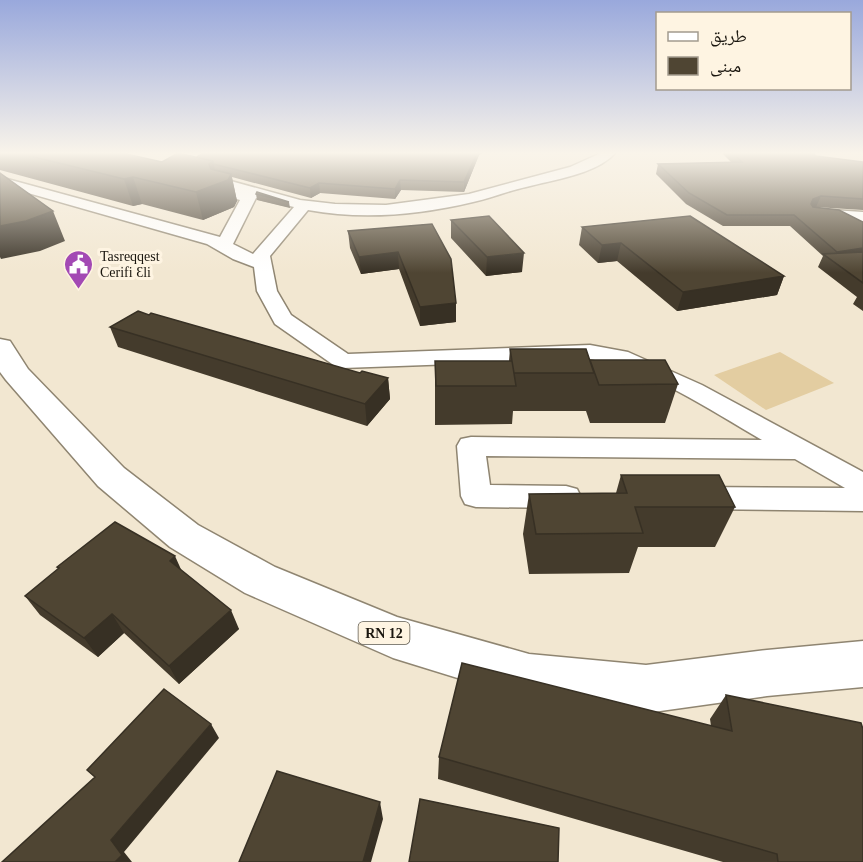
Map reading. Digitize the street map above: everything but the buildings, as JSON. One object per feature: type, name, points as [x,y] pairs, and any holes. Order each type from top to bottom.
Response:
[{"type":"main road","name":"RN 12","points":[[0,347],[16,374],[111,477],[184,536],[260,580],[393,637],[529,677],[646,689],[767,673],[863,664]]},
{"type":"street","points":[[44,193],[213,240],[239,255],[263,264]]},
{"type":"street","points":[[223,246],[249,198],[235,193]]},
{"type":"street","points":[[255,193],[335,209],[361,210],[452,202],[487,193]]},
{"type":"street","points":[[305,204],[261,256],[267,291],[283,320],[343,361],[590,352],[620,357],[693,390],[863,485]]},
{"type":"street","points":[[816,214],[863,217]]},
{"type":"street","points":[[593,497],[476,496],[471,446],[800,450]]},
{"type":"street","points":[[663,498],[863,500]]},
{"type":"shaded area","points":[[780,352],[834,383],[766,410],[714,375]]},
{"type":"place","name":"Tasreqqest Cerifi Ɛli","points":[[79,290]]}]
